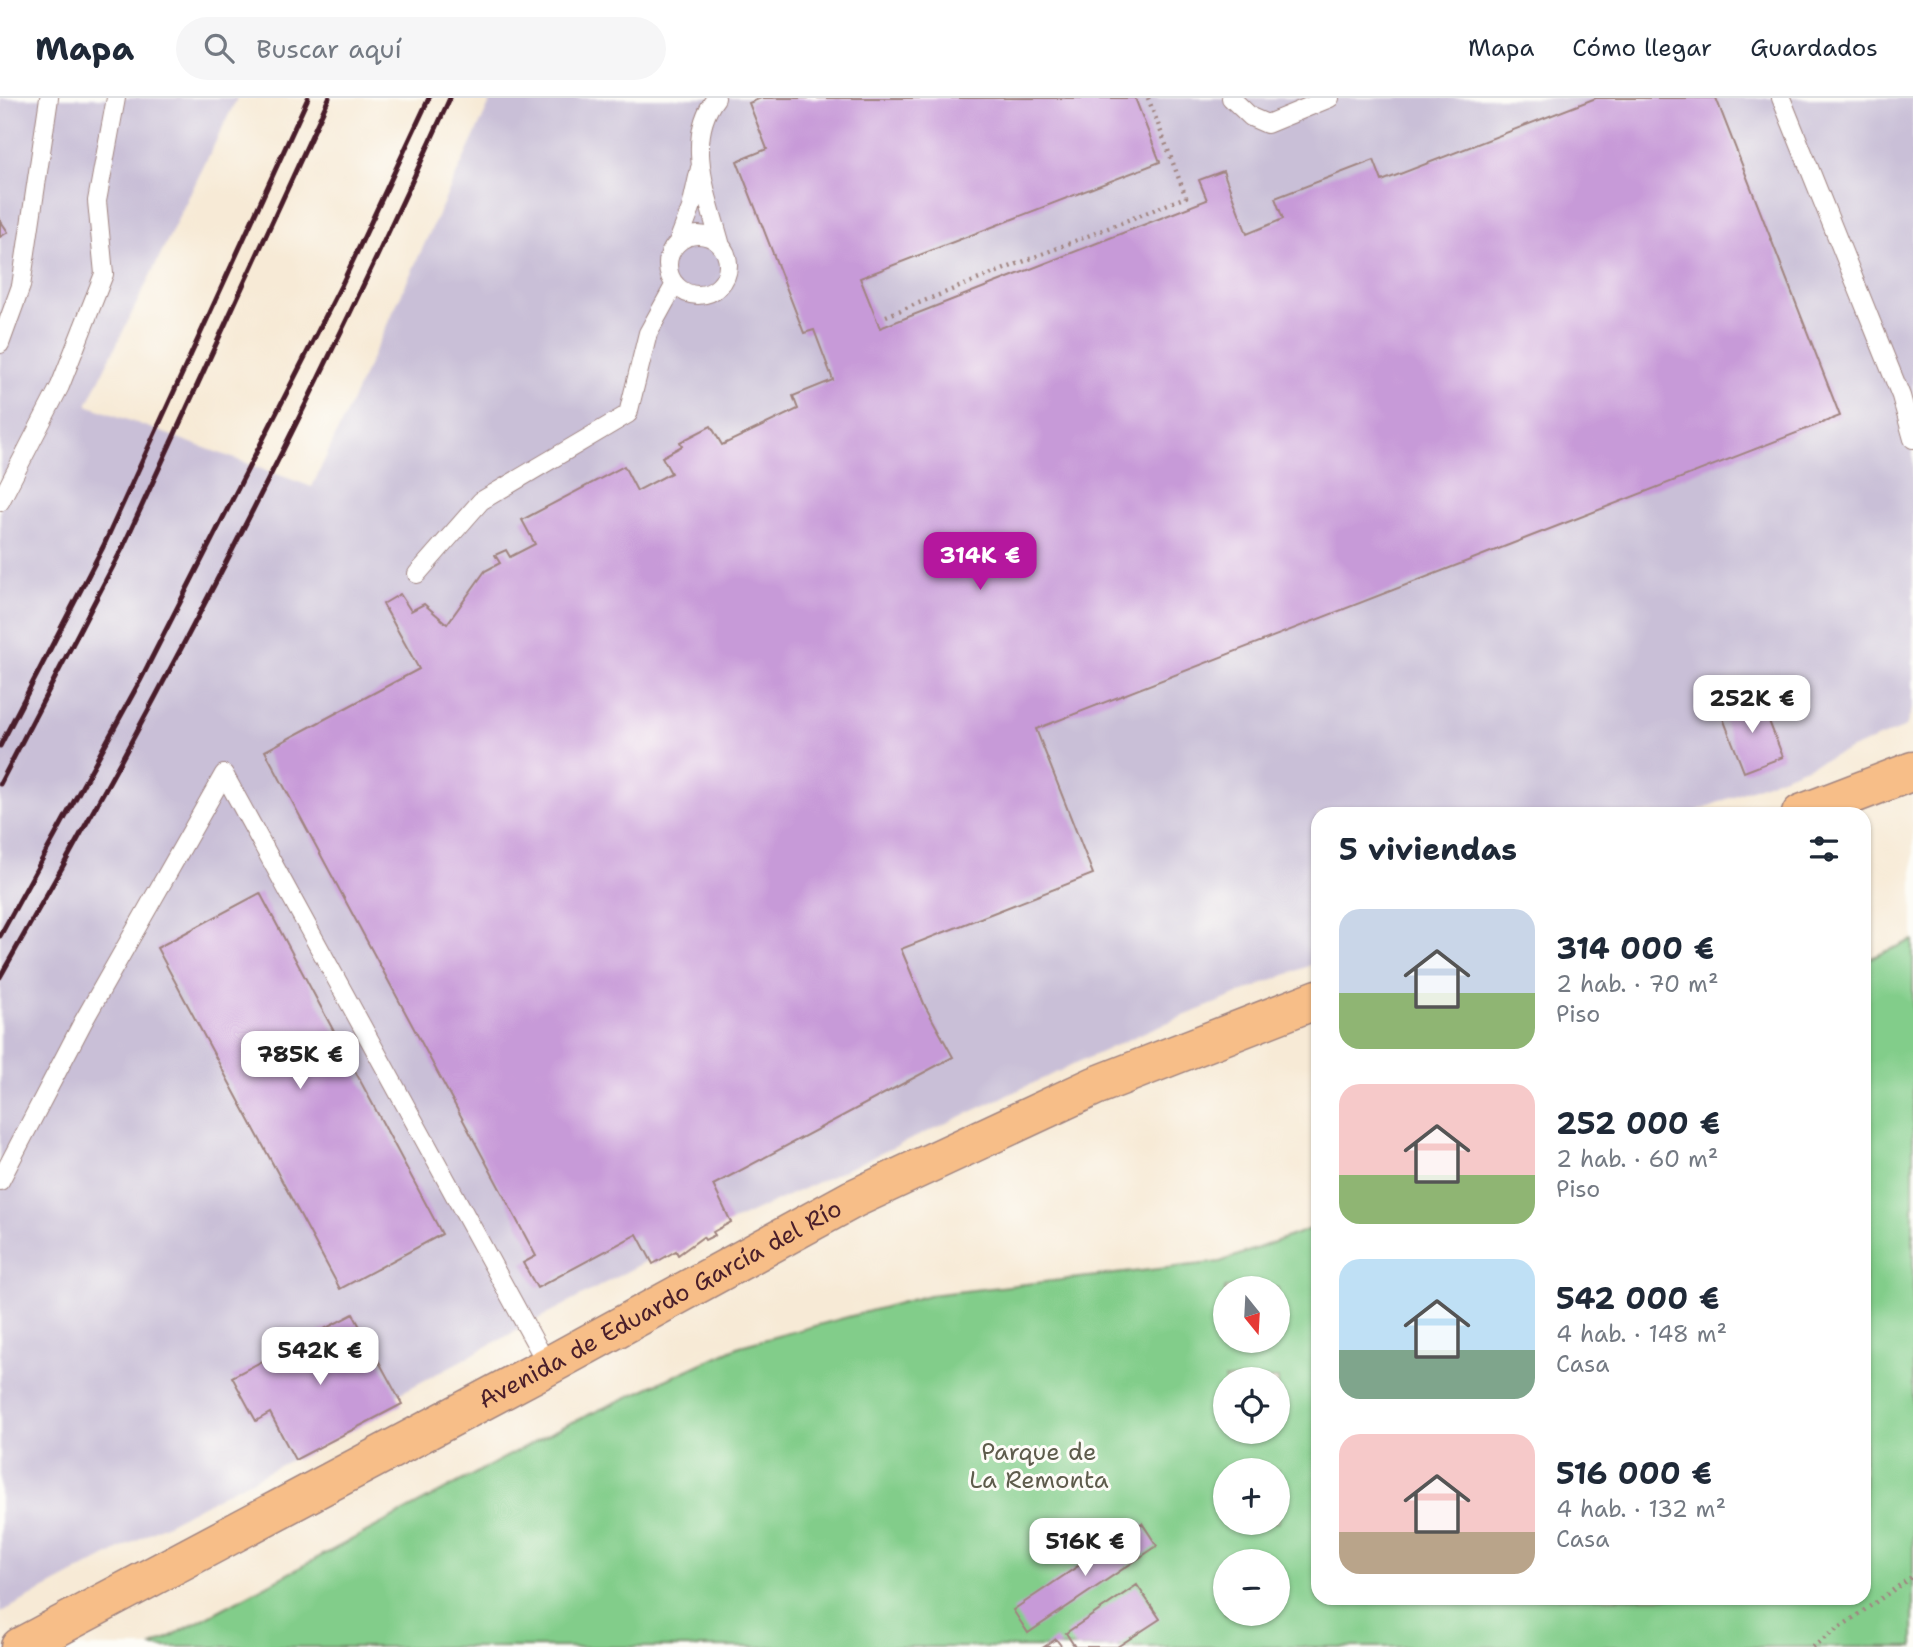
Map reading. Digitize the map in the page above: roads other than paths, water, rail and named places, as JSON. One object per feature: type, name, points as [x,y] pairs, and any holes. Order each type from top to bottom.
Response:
[{"type":"highway","points":[[1819,807],[1913,771]]},
{"type":"highway","name":"Avenida de Eduardo García del Río","points":[[20,1647],[548,1366],[865,1193],[1096,1086],[1311,1002]]},
{"type":"lane","points":[[0,344],[21,286],[49,98]]},
{"type":"lane","points":[[0,502],[60,386],[104,274],[97,201],[116,98]]},
{"type":"lane","points":[[701,164],[728,267],[725,279],[717,288],[695,295],[675,284],[668,262],[691,208],[701,164],[703,118],[716,98]]},
{"type":"lane","points":[[1231,98],[1251,117],[1267,124],[1330,98]]},
{"type":"lane","points":[[1781,98],[1901,396],[1913,439]]},
{"type":"lane","points":[[678,242],[701,235],[721,246]]},
{"type":"lane","points":[[417,574],[481,501],[628,414],[648,333],[675,284]]},
{"type":"lane","points":[[0,1181],[83,1022],[224,774],[548,1366]]},
{"type":"railway","points":[[0,746],[103,547],[308,98]]},
{"type":"railway","points":[[0,784],[123,547],[329,98]]},
{"type":"railway","points":[[0,936],[140,681],[342,284],[429,98]]},
{"type":"railway","points":[[0,977],[121,762],[236,543],[346,322],[450,98]]},
{"type":"park label","name":"Parque de La Remonta","points":[[1039,1466]]}]
